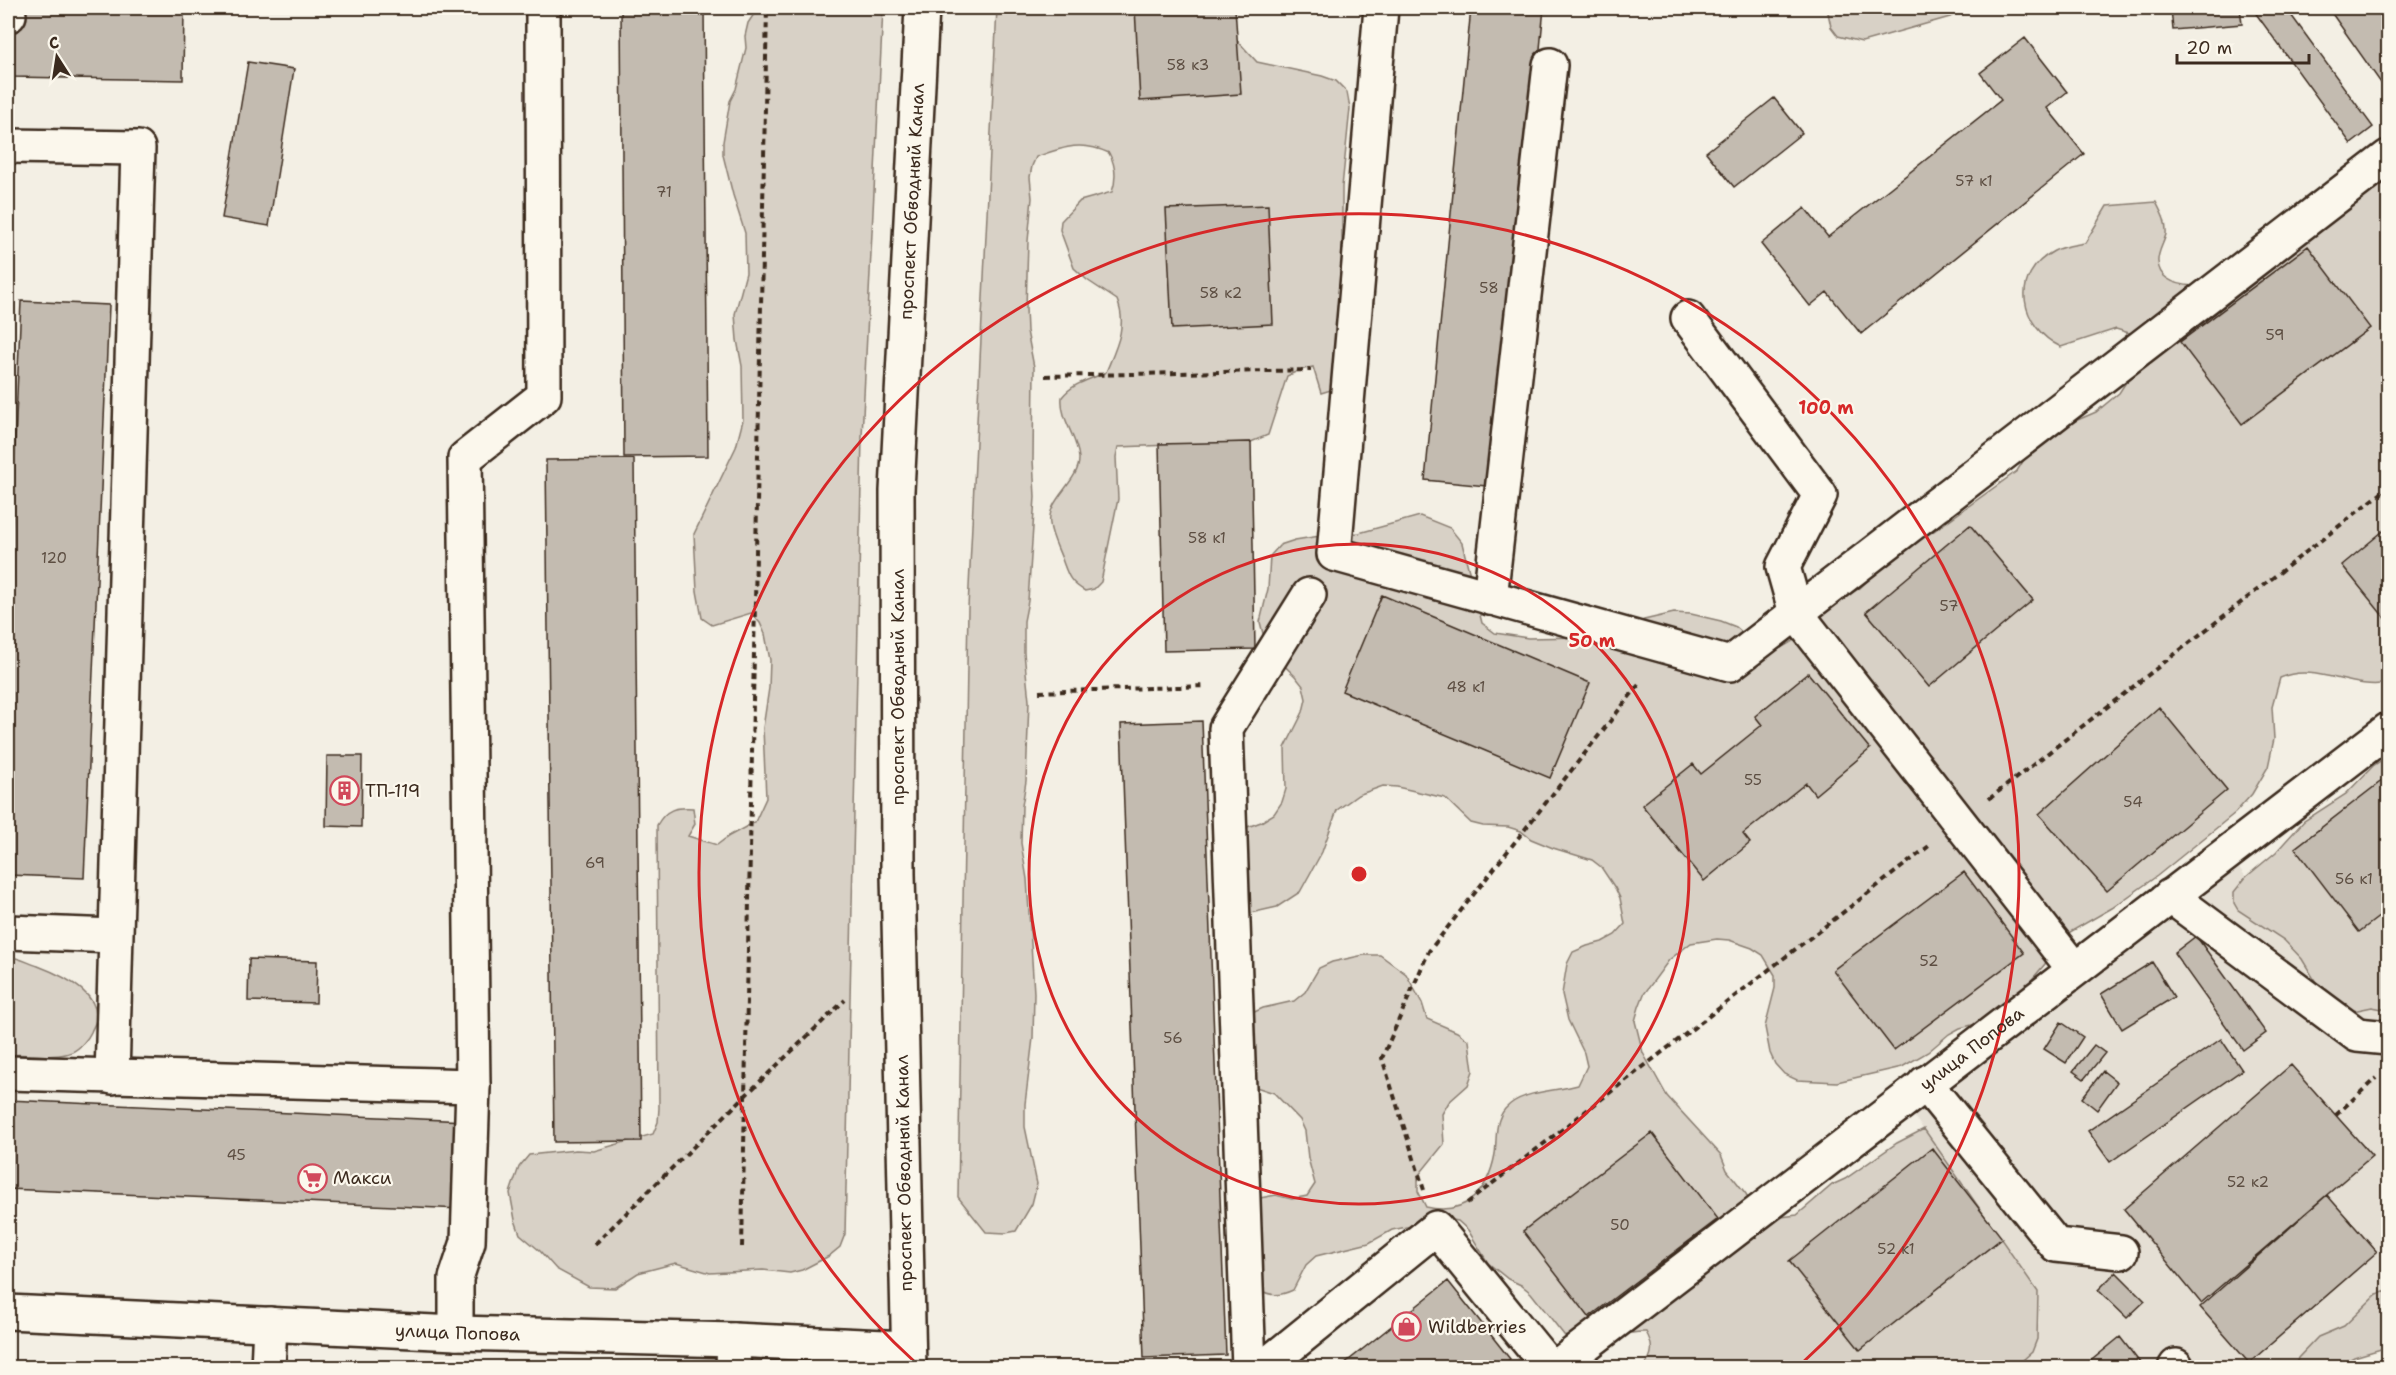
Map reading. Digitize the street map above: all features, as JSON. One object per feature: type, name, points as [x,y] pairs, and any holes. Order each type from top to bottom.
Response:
[{"type":"street","points":[[456,1333],[456,1278],[468,1242],[473,1086],[465,458],[544,396],[543,8]]},
{"type":"street","name":"проспект Обводный Канал","points":[[908,1358],[898,874],[897,491],[922,8]]},
{"type":"street","points":[[1381,8],[1334,554],[1730,664],[2388,157]]},
{"type":"street","points":[[1490,598],[1550,64]]},
{"type":"street","points":[[8,146],[138,148],[112,1077]]},
{"type":"street","points":[[1688,318],[1820,495],[1783,567],[1796,613],[2074,969]]},
{"type":"street","points":[[1249,1368],[1226,728],[1309,595]]},
{"type":"street","name":"улица Попова","points":[[1555,1368],[1924,1083],[2388,730]]},
{"type":"street","points":[[2170,896],[2357,1035],[2388,1038]]},
{"type":"street","points":[[8,932],[115,936]]},
{"type":"street","points":[[8,1073],[473,1086]]},
{"type":"street","points":[[1924,1083],[2056,1245],[2121,1252]]},
{"type":"street","points":[[1263,1368],[1436,1227],[1550,1368]]},
{"type":"street","name":"улица Попова","points":[[8,1312],[456,1333],[733,1354],[908,1358]]},
{"type":"street","points":[[268,1368],[270,1324]]},
{"type":"path","points":[[742,1247],[767,8]]},
{"type":"path","points":[[1045,376],[1350,369]]},
{"type":"path","points":[[1669,647],[1429,951],[1382,1058],[1436,1227],[2388,488]]},
{"type":"path","points":[[1039,692],[1253,685]]},
{"type":"path","points":[[595,1244],[846,1000]]},
{"type":"path","points":[[2336,1115],[2381,1074]]},
{"type":"shaded area","points":[[758,8],[883,8],[862,436],[845,1234],[840,1247],[829,1256],[802,1270],[790,1273],[763,1270],[710,1273],[676,1263],[638,1273],[615,1288],[589,1287],[556,1269],[520,1234],[510,1193],[519,1167],[529,1155],[576,1150],[594,1151],[653,1134],[658,1122],[659,1108],[657,825],[664,815],[672,810],[693,808],[695,824],[688,836],[717,845],[755,822],[766,798],[763,728],[769,688],[770,660],[765,634],[760,623],[751,613],[712,625],[702,618],[697,591],[694,534],[736,447],[743,420],[742,366],[735,314],[746,273],[745,233],[723,155],[723,142],[730,101],[736,89],[746,48],[745,36],[748,23]]},
{"type":"shaded area","points":[[997,8],[1219,8],[1235,38],[1257,62],[1336,81],[1347,92],[1350,108],[1342,187],[1342,278],[1334,389],[1321,393],[1313,367],[1287,376],[1268,435],[1251,442],[1118,447],[1116,457],[1118,499],[1101,582],[1094,589],[1085,591],[1072,581],[1068,574],[1050,524],[1053,507],[1074,475],[1079,458],[1066,421],[1062,397],[1077,385],[1106,372],[1119,337],[1121,319],[1117,300],[1087,280],[1074,268],[1060,230],[1061,221],[1080,201],[1112,192],[1115,172],[1109,153],[1081,146],[1064,148],[1036,157],[1032,166],[1026,308],[1027,331],[1034,367],[1035,497],[1028,601],[1024,621],[1024,653],[1029,701],[1021,843],[1027,879],[1034,993],[1033,1038],[1025,1104],[1025,1127],[1037,1184],[1032,1204],[1016,1231],[1006,1233],[986,1232],[958,1197],[968,608]]},
{"type":"shaded area","points":[[1827,8],[1965,8],[1950,17],[1862,42],[1838,36],[1831,27]]},
{"type":"shaded area","points":[[2388,152],[2388,683],[2361,683],[2307,673],[2280,678],[2272,707],[2274,739],[2268,767],[2252,794],[2235,813],[2157,876],[2112,908],[2063,936],[2050,951],[2045,964],[2028,984],[1988,1021],[1960,1028],[1928,1052],[1902,1067],[1837,1082],[1797,1080],[1784,1074],[1775,1064],[1770,1053],[1765,1027],[1775,988],[1775,975],[1763,955],[1752,948],[1729,940],[1717,939],[1691,943],[1669,960],[1644,994],[1639,1007],[1635,1021],[1643,1053],[1667,1096],[1721,1155],[1727,1170],[1746,1194],[1753,1210],[1765,1219],[1797,1215],[1832,1185],[1845,1179],[1897,1143],[1924,1129],[2038,1292],[2037,1339],[2032,1352],[2015,1367],[1644,1367],[1651,1350],[1646,1332],[1588,1341],[1568,1340],[1531,1293],[1488,1263],[1468,1230],[1458,1221],[1446,1219],[1392,1230],[1369,1243],[1316,1256],[1306,1265],[1293,1290],[1288,1292],[1272,1294],[1258,1289],[1249,1206],[1260,1198],[1276,1195],[1292,1199],[1307,1196],[1315,1184],[1308,1158],[1305,1131],[1300,1120],[1274,1093],[1250,1085],[1248,1015],[1263,1008],[1294,1001],[1305,992],[1319,968],[1332,962],[1364,955],[1380,955],[1406,974],[1422,1003],[1427,1019],[1457,1032],[1469,1041],[1473,1071],[1468,1085],[1449,1102],[1442,1114],[1444,1144],[1418,1176],[1418,1191],[1426,1207],[1453,1208],[1473,1198],[1487,1180],[1495,1154],[1499,1120],[1505,1109],[1520,1098],[1529,1095],[1578,1085],[1587,1066],[1584,1053],[1568,1020],[1562,994],[1567,964],[1573,952],[1615,935],[1625,924],[1620,898],[1615,888],[1601,867],[1592,860],[1553,848],[1531,839],[1521,831],[1508,827],[1471,823],[1445,798],[1383,786],[1358,795],[1337,810],[1322,852],[1300,892],[1277,907],[1251,913],[1239,903],[1231,833],[1261,822],[1274,814],[1282,802],[1286,789],[1285,748],[1303,712],[1306,699],[1303,686],[1267,649],[1260,622],[1268,589],[1270,556],[1280,545],[1326,535],[1359,533],[1420,516],[1450,528],[1462,543],[1482,623],[1495,633],[1528,638],[1583,637],[1617,631],[1644,620],[1674,613],[1691,614],[1736,627],[1759,647],[1774,652],[1800,637],[1834,604],[1860,588],[1892,557],[1934,531],[2017,471],[2038,437],[2096,412],[2119,393],[2136,367],[2137,341],[2129,333],[2116,329],[2061,347],[2036,327],[2025,300],[2030,273],[2040,261],[2058,249],[2085,243],[2107,206],[2156,202],[2166,225],[2166,234],[2159,255],[2159,268],[2170,281],[2194,286]]},
{"type":"shaded area","points":[[2388,756],[2388,1010],[2372,1007],[2353,1011],[2345,1009],[2320,989],[2302,959],[2284,940],[2238,910],[2234,903],[2234,892],[2246,877],[2276,852],[2304,821],[2346,794],[2373,766]]},
{"type":"shaded area","points":[[2237,865],[2246,877],[2234,892],[2238,910],[2284,940],[2302,959],[2309,974],[2354,1011],[2372,1007],[2388,1010],[2388,1291],[2377,1294],[2345,1326],[2318,1337],[2298,1358],[2295,1367],[2015,1367],[2022,1362],[2039,1323],[2038,1292],[1913,1115]]},
{"type":"shaded area","points":[[8,957],[47,969],[85,992],[95,1009],[96,1019],[88,1038],[78,1049],[48,1056],[8,1055]]},
{"type":"shaded area","points":[[2388,1291],[2388,1347],[2354,1357],[2337,1367],[2295,1367],[2298,1358],[2318,1337],[2344,1326],[2377,1294]]},
{"type":"building","points":[[12,8],[184,8],[183,80],[11,77]]},
{"type":"building","points":[[621,8],[704,8],[708,456],[624,457]]},
{"type":"building","points":[[1135,8],[1235,8],[1241,94],[1140,101]]},
{"type":"building","points":[[1471,8],[1544,8],[1497,487],[1425,480]]},
{"type":"building","points":[[2171,8],[2240,8],[2242,24],[2173,30]]},
{"type":"building","points":[[2259,8],[2286,8],[2373,127],[2351,144],[2254,11]]},
{"type":"building","points":[[2328,8],[2380,8],[2388,20],[2388,93]]},
{"type":"building","points":[[2025,38],[2067,92],[2047,108],[2084,154],[1861,334],[1827,292],[1810,306],[1761,244],[1805,208],[1828,237],[2001,100],[1980,73]]},
{"type":"building","points":[[248,62],[294,69],[269,226],[222,218]]},
{"type":"building","points":[[1774,98],[1802,133],[1734,187],[1706,152]]},
{"type":"building","points":[[1268,205],[1273,324],[1172,329],[1166,209]]},
{"type":"building","points":[[2308,246],[2370,328],[2242,424],[2180,342]]},
{"type":"building","points":[[21,301],[109,305],[84,878],[8,875],[8,604]]},
{"type":"building","points":[[1251,442],[1255,649],[1164,651],[1159,444]]},
{"type":"building","points":[[634,459],[641,1141],[554,1142],[546,460]]},
{"type":"building","points":[[1970,525],[2033,600],[1929,687],[1866,612]]},
{"type":"building","points":[[2388,527],[2388,622],[2342,565]]},
{"type":"building","points":[[1382,595],[1590,683],[1550,778],[1342,691]]},
{"type":"building","points":[[1808,673],[1870,749],[1815,795],[1806,783],[1743,834],[1750,843],[1704,881],[1642,805],[1693,764],[1701,774],[1762,725],[1755,716]]},
{"type":"building","points":[[2159,707],[2227,790],[2107,891],[2039,814]]},
{"type":"building","points":[[1202,721],[1226,1355],[1144,1358],[1121,724]]},
{"type":"building","name":"ТП-119","points":[[327,756],[362,756],[361,827],[326,826]]},
{"type":"building","points":[[2388,776],[2388,910],[2359,932],[2295,848]]},
{"type":"building","points":[[1964,872],[2024,953],[1894,1050],[1833,970]]},
{"type":"building","points":[[2196,936],[2266,1033],[2243,1050],[2174,953]]},
{"type":"building","points":[[249,959],[317,961],[316,1003],[248,1001]]},
{"type":"building","points":[[2152,962],[2174,997],[2122,1029],[2101,994]]},
{"type":"building","points":[[2061,1022],[2083,1037],[2066,1063],[2044,1049]]},
{"type":"building","points":[[2221,1039],[2242,1070],[2110,1162],[2088,1131]]},
{"type":"building","points":[[2094,1045],[2105,1053],[2084,1079],[2073,1071]]},
{"type":"building","points":[[2291,1065],[2372,1156],[2201,1303],[2124,1209]]},
{"type":"building","points":[[2103,1071],[2117,1082],[2097,1110],[2082,1098]]},
{"type":"building","points":[[8,1100],[465,1121],[461,1209],[8,1189]]},
{"type":"building","points":[[1652,1133],[1718,1219],[1589,1317],[1523,1231]]},
{"type":"building","points":[[1932,1148],[2002,1238],[1860,1350],[1789,1261]]},
{"type":"building","points":[[2327,1195],[2377,1252],[2249,1363],[2200,1307]]},
{"type":"building","points":[[2116,1272],[2145,1301],[2127,1318],[2098,1290]]},
{"type":"building","points":[[1448,1281],[1510,1359],[1500,1368],[1339,1368]]},
{"type":"building","points":[[2120,1337],[2144,1368],[2082,1368]]},
{"type":"place","name":"ТП-119","points":[[344,791]]},
{"type":"place","name":"Макси","points":[[312,1178]]},
{"type":"place","name":"Wildberries","points":[[1407,1327]]}]
